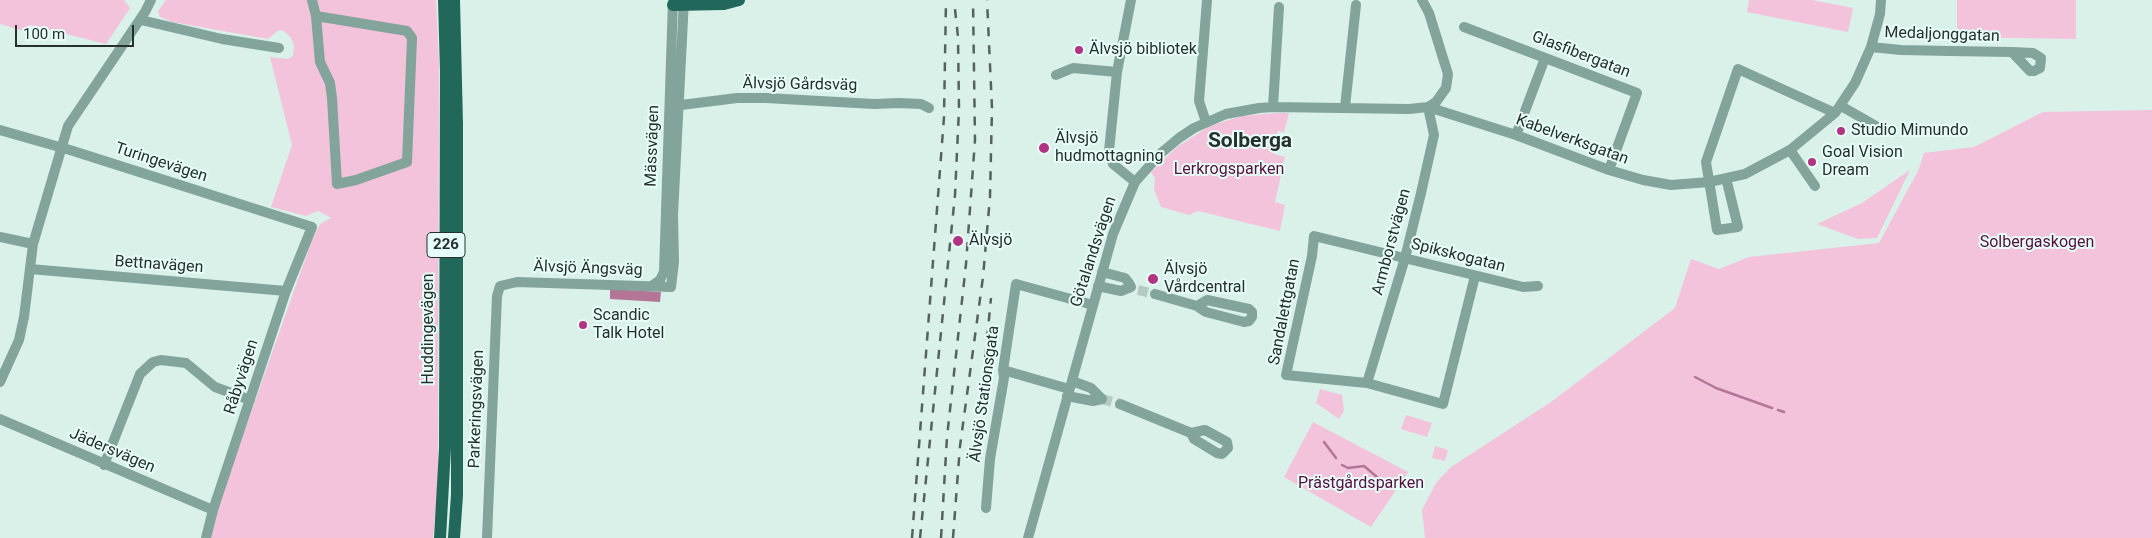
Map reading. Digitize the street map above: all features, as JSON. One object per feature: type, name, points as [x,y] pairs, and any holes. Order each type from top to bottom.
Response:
[{"type":"main road","name":"Huddingevägen","points":[[440,538],[445,448],[446,71],[444,0]]},
{"type":"main road","name":"Huddingevägen","points":[[454,0],[457,124],[457,485],[454,538]]},
{"type":"main road","points":[[457,124],[462,109],[461,0]]},
{"type":"main road","points":[[678,2],[724,4],[739,0]]},
{"type":"street","points":[[0,382],[19,340],[24,317],[33,244],[68,126],[140,20],[151,0]]},
{"type":"street","points":[[312,0],[316,16],[320,62],[330,83],[337,184],[356,180],[407,162],[412,38],[407,31],[316,16]]},
{"type":"street","points":[[1123,35],[1124,0]]},
{"type":"street","points":[[1131,0],[1117,72],[1109,151],[1110,158],[1123,174],[1135,182]]},
{"type":"street","points":[[1422,0],[1430,13]]},
{"type":"street","points":[[1428,0],[1448,74],[1446,88],[1440,98],[1428,106]]},
{"type":"street","name":"Kabelverksgatan","points":[[1428,106],[1642,180],[1671,185],[1709,182],[1745,174],[1790,150],[1838,110],[1855,83],[1871,47],[1880,14],[1881,0]]},
{"type":"street","name":"Mässvägen","points":[[650,287],[660,280],[664,272],[678,2]]},
{"type":"street","points":[[1346,107],[1356,4]]},
{"type":"street","points":[[1206,5],[1199,101],[1206,122]]},
{"type":"street","points":[[1273,107],[1279,7]]},
{"type":"street","points":[[140,20],[222,39],[279,48]]},
{"type":"street","name":"Glasfibergatan","points":[[1464,27],[1637,92],[1609,170]]},
{"type":"street","name":"Medaljonggatan","points":[[1871,47],[1901,50],[2012,52]]},
{"type":"street","points":[[1516,135],[1545,58]]},
{"type":"street","points":[[1056,75],[1073,68],[1117,72]]},
{"type":"street","points":[[1726,178],[1738,227],[1717,230],[1706,162],[1738,69],[1883,130]]},
{"type":"street","name":"Älvsjö Gårdsväg","points":[[674,105],[737,98],[766,98],[874,104],[921,104],[929,108]]},
{"type":"street","name":"Mässvägen","points":[[671,287],[674,262],[674,105]]},
{"type":"street","name":"Götalandsvägen","points":[[1028,538],[1113,234],[1135,182],[1146,167],[1171,144],[1206,122],[1243,110],[1273,107],[1409,109],[1428,106]]},
{"type":"street","name":"Armborstvägen","points":[[1366,383],[1405,258],[1434,135],[1428,106]]},
{"type":"street","name":"Turingevägen","points":[[0,130],[61,147],[312,227]]},
{"type":"street","points":[[1790,150],[1815,186]]},
{"type":"street","name":"Råbyvägen","points":[[206,538],[213,510],[286,291],[312,227]]},
{"type":"street","name":"Spikskogatan","points":[[1314,236],[1523,287],[1538,286]]},
{"type":"street","name":"Sandalettgatan","points":[[1314,236],[1312,256],[1286,375],[1366,383],[1443,404],[1475,276]]},
{"type":"street","points":[[0,237],[33,244]]},
{"type":"street","name":"Bettnavägen","points":[[30,269],[286,291]]},
{"type":"street","points":[[1098,286],[1121,291],[1134,288],[1124,278],[1102,272]]},
{"type":"street","name":"Älvsjö Ängsväg","points":[[504,284],[517,282],[671,287]]},
{"type":"street","name":"Parkeringsvägen","points":[[487,538],[497,296],[500,286],[504,284]]},
{"type":"street","name":"Älvsjö Stationsgata","points":[[986,508],[990,459],[1004,378],[1003,370],[1016,284],[1093,305]]},
{"type":"street","points":[[1155,294],[1197,306]]},
{"type":"street","points":[[104,465],[140,374],[153,362],[161,360],[186,363],[215,387],[250,400]]},
{"type":"street","points":[[1003,370],[1069,389]]},
{"type":"street","points":[[1120,404],[1191,433]]},
{"type":"street","name":"Jädersvägen","points":[[0,419],[213,510]]},
{"type":"green space","points":[[0,0],[124,0],[130,8],[106,44],[30,25],[27,32],[0,24]]},
{"type":"green space","points":[[166,0],[436,0],[439,61],[438,458],[433,538],[211,538],[220,500],[312,240],[320,224],[331,218],[318,211],[306,216],[271,207],[292,145],[270,57],[288,59],[293,56],[294,46],[291,38],[284,31],[279,30],[268,39],[172,22],[160,17],[158,11]]},
{"type":"green space","points":[[1749,0],[1812,0],[1853,8],[1848,32],[1747,12]]},
{"type":"green space","points":[[1957,0],[2076,0],[2076,39],[1957,37]]},
{"type":"green space","name":"Solbergaskogen","points":[[2152,110],[2152,538],[1425,538],[1422,510],[1436,483],[1451,467],[1551,402],[1675,308],[1691,259],[1719,269],[1749,257],[1879,243],[1919,169],[1924,153],[1974,147],[2043,112]]},
{"type":"green space","name":"Lerkrogsparken","points":[[1289,113],[1284,132],[1278,131],[1274,154],[1285,157],[1275,202],[1285,205],[1280,231],[1198,211],[1189,215],[1161,207],[1154,190],[1155,178],[1151,172],[1177,147],[1210,126],[1242,116]]},
{"type":"green space","points":[[1910,170],[1877,238],[1858,239],[1817,224],[1862,203]]},
{"type":"green space","points":[[1320,389],[1342,395],[1344,411],[1339,419],[1316,403]]},
{"type":"green space","points":[[1406,415],[1432,423],[1427,437],[1401,429]]},
{"type":"green space","name":"Prästgårdsparken","points":[[1313,422],[1408,472],[1371,527],[1284,477]]},
{"type":"green space","points":[[1435,446],[1448,450],[1445,461],[1432,458]]},
{"type":"shaded area","points":[[610,289],[661,292],[660,302],[610,299]]},
{"type":"waterway","points":[[1695,377],[1716,388],[1772,408]]},
{"type":"waterway","points":[[1778,410],[1784,412]]},
{"type":"waterway","points":[[1324,442],[1336,458]]},
{"type":"waterway","points":[[1342,465],[1348,468],[1364,466],[1377,477]]},
{"type":"tunnel","points":[[1138,290],[1155,294]]},
{"type":"tunnel","points":[[1102,399],[1120,404]]},
{"type":"railway","points":[[912,538],[944,117],[946,0]]},
{"type":"railway","points":[[920,538],[955,195],[959,109],[958,37],[954,0]]},
{"type":"railway","points":[[941,538],[947,437],[966,264],[975,140],[973,0]]},
{"type":"railway","points":[[953,538],[960,446],[983,277],[990,197],[992,108],[987,0]]},
{"type":"railway","points":[[980,411],[991,298]]},
{"type":"place","name":"Älvsjö bibliotek","points":[[1079,50]]},
{"type":"place","name":"Studio Mimundo","points":[[1841,131]]},
{"type":"place","name":"Älvsjö hudmottagning","points":[[1044,148]]},
{"type":"place","name":"Goal Vision Dream","points":[[1812,162]]},
{"type":"place","name":"Älvsjö","points":[[958,241]]},
{"type":"place","name":"Älvsjö Vårdcentral","points":[[1153,279]]},
{"type":"place","name":"Scandic Talk Hotel","points":[[583,325]]},
{"type":"district","name":"Solberga","points":[[1250,142]]}]
